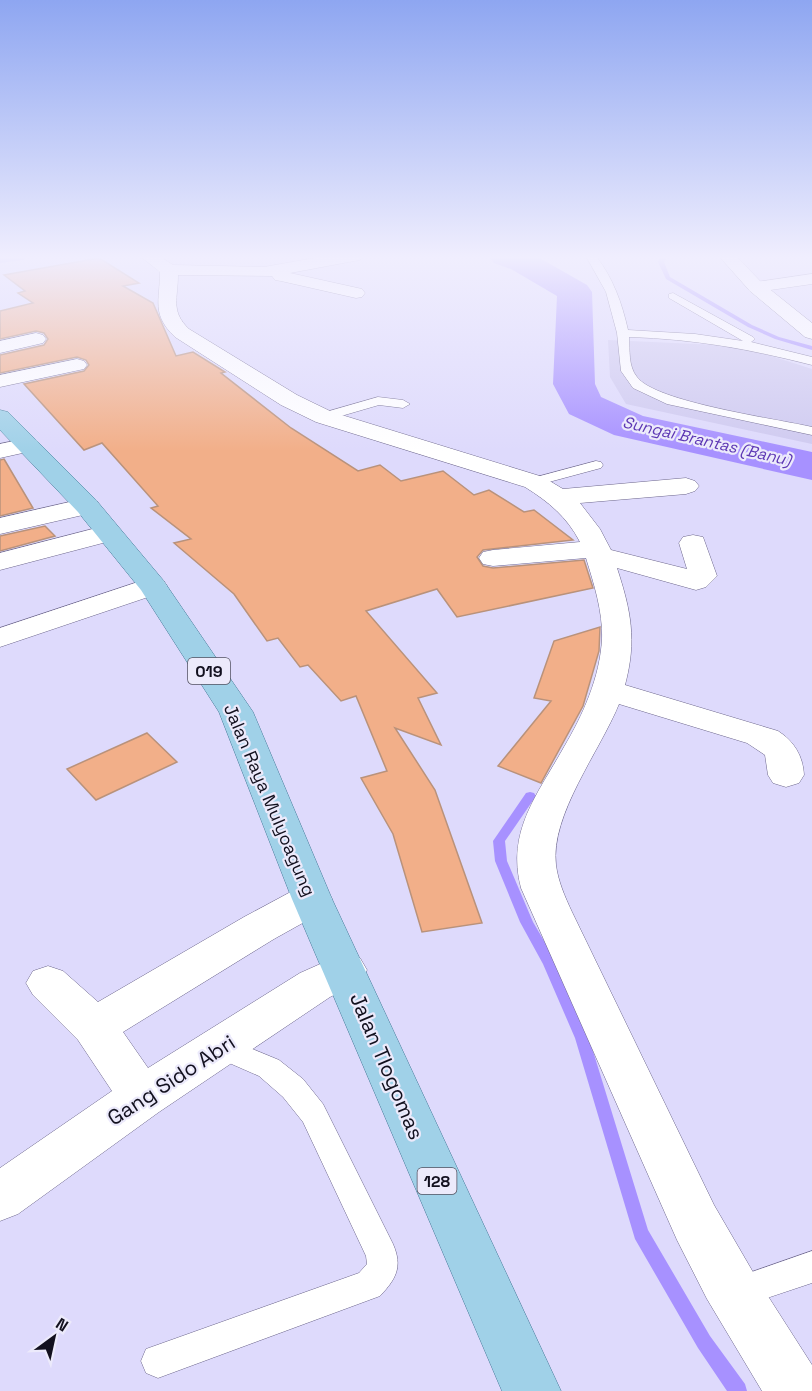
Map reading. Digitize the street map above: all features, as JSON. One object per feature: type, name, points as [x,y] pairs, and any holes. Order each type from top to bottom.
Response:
[{"type":"main road","name":"Jalan Raya Mulyoagung","points":[[0,417],[14,448],[87,506],[153,586],[236,712],[312,899],[345,970]]},
{"type":"main road","name":"Jalan Tlogomas","points":[[345,970],[532,1391]]},
{"type":"street","points":[[170,321],[171,324],[289,400],[324,417],[547,489],[686,486]]},
{"type":"street","points":[[0,347],[36,339]]},
{"type":"street","points":[[0,381],[76,365]]},
{"type":"street","points":[[547,489],[584,522],[593,537],[578,552]]},
{"type":"street","points":[[0,526],[87,506]]},
{"type":"street","points":[[0,562],[108,532]]},
{"type":"street","points":[[493,558],[578,552],[639,564],[696,581],[703,576],[693,543]]},
{"type":"street","points":[[578,552],[617,626],[616,654],[607,690],[584,745],[551,801],[536,842],[536,866],[546,898],[677,1186],[734,1293],[795,1391]]},
{"type":"street","points":[[0,638],[153,586]]},
{"type":"street","points":[[607,690],[759,735],[776,743],[784,754],[786,775]]},
{"type":"street","points":[[94,1027],[259,927],[312,899]]},
{"type":"street","name":"Gang Sido Abri","points":[[0,1197],[142,1097],[315,985],[345,970]]},
{"type":"street","points":[[48,983],[94,1027],[142,1097]]},
{"type":"lane","points":[[619,321],[627,373],[635,384],[650,393],[672,402],[812,431]]},
{"type":"lane","points":[[716,321],[765,348]]},
{"type":"lane","points":[[622,333],[710,338],[765,348],[812,361]]},
{"type":"lane","points":[[324,417],[378,401],[403,404]]},
{"type":"lane","points":[[547,489],[596,465]]},
{"type":"lane","points":[[158,1362],[369,1285],[383,1270],[382,1255],[313,1113],[293,1088],[269,1068],[221,1047]]},
{"type":"lane","points":[[734,1293],[812,1267]]},
{"type":"shaded area","points":[[608,340],[718,345],[762,353],[812,369],[812,444],[626,404],[610,377]]},
{"type":"building","points":[[0,321],[161,321],[176,356],[193,352],[225,372],[221,373],[291,428],[358,471],[380,465],[401,481],[443,471],[474,495],[489,490],[524,512],[534,510],[573,540],[483,550],[477,557],[483,566],[493,568],[584,560],[593,588],[457,617],[437,589],[366,611],[437,693],[418,698],[441,745],[395,728],[435,790],[482,923],[422,932],[393,834],[361,778],[387,771],[356,696],[341,701],[308,665],[300,667],[278,638],[267,641],[234,594],[174,543],[191,539],[151,508],[158,506],[102,443],[84,450],[24,384],[84,371],[89,365],[86,360],[77,357],[0,373],[0,355],[44,345],[48,339],[44,333],[36,331],[0,339]]},
{"type":"building","points":[[4,459],[33,508],[0,516],[0,460]]},
{"type":"building","points":[[45,526],[55,536],[0,551],[0,536]]},
{"type":"building","points":[[600,627],[599,651],[583,706],[541,783],[498,766],[551,701],[534,698],[554,641]]},
{"type":"building","points":[[147,733],[177,762],[96,800],[67,769]]},
{"type":"waterway","name":"Sungai Brantas (Banu)","points":[[575,321],[574,384],[584,405],[630,426],[812,466]]},
{"type":"waterway","points":[[741,321],[777,338],[812,348]]},
{"type":"waterway","points":[[530,796],[499,841],[501,861],[527,922],[550,963],[582,1038],[641,1233],[704,1342],[738,1391]]}]
